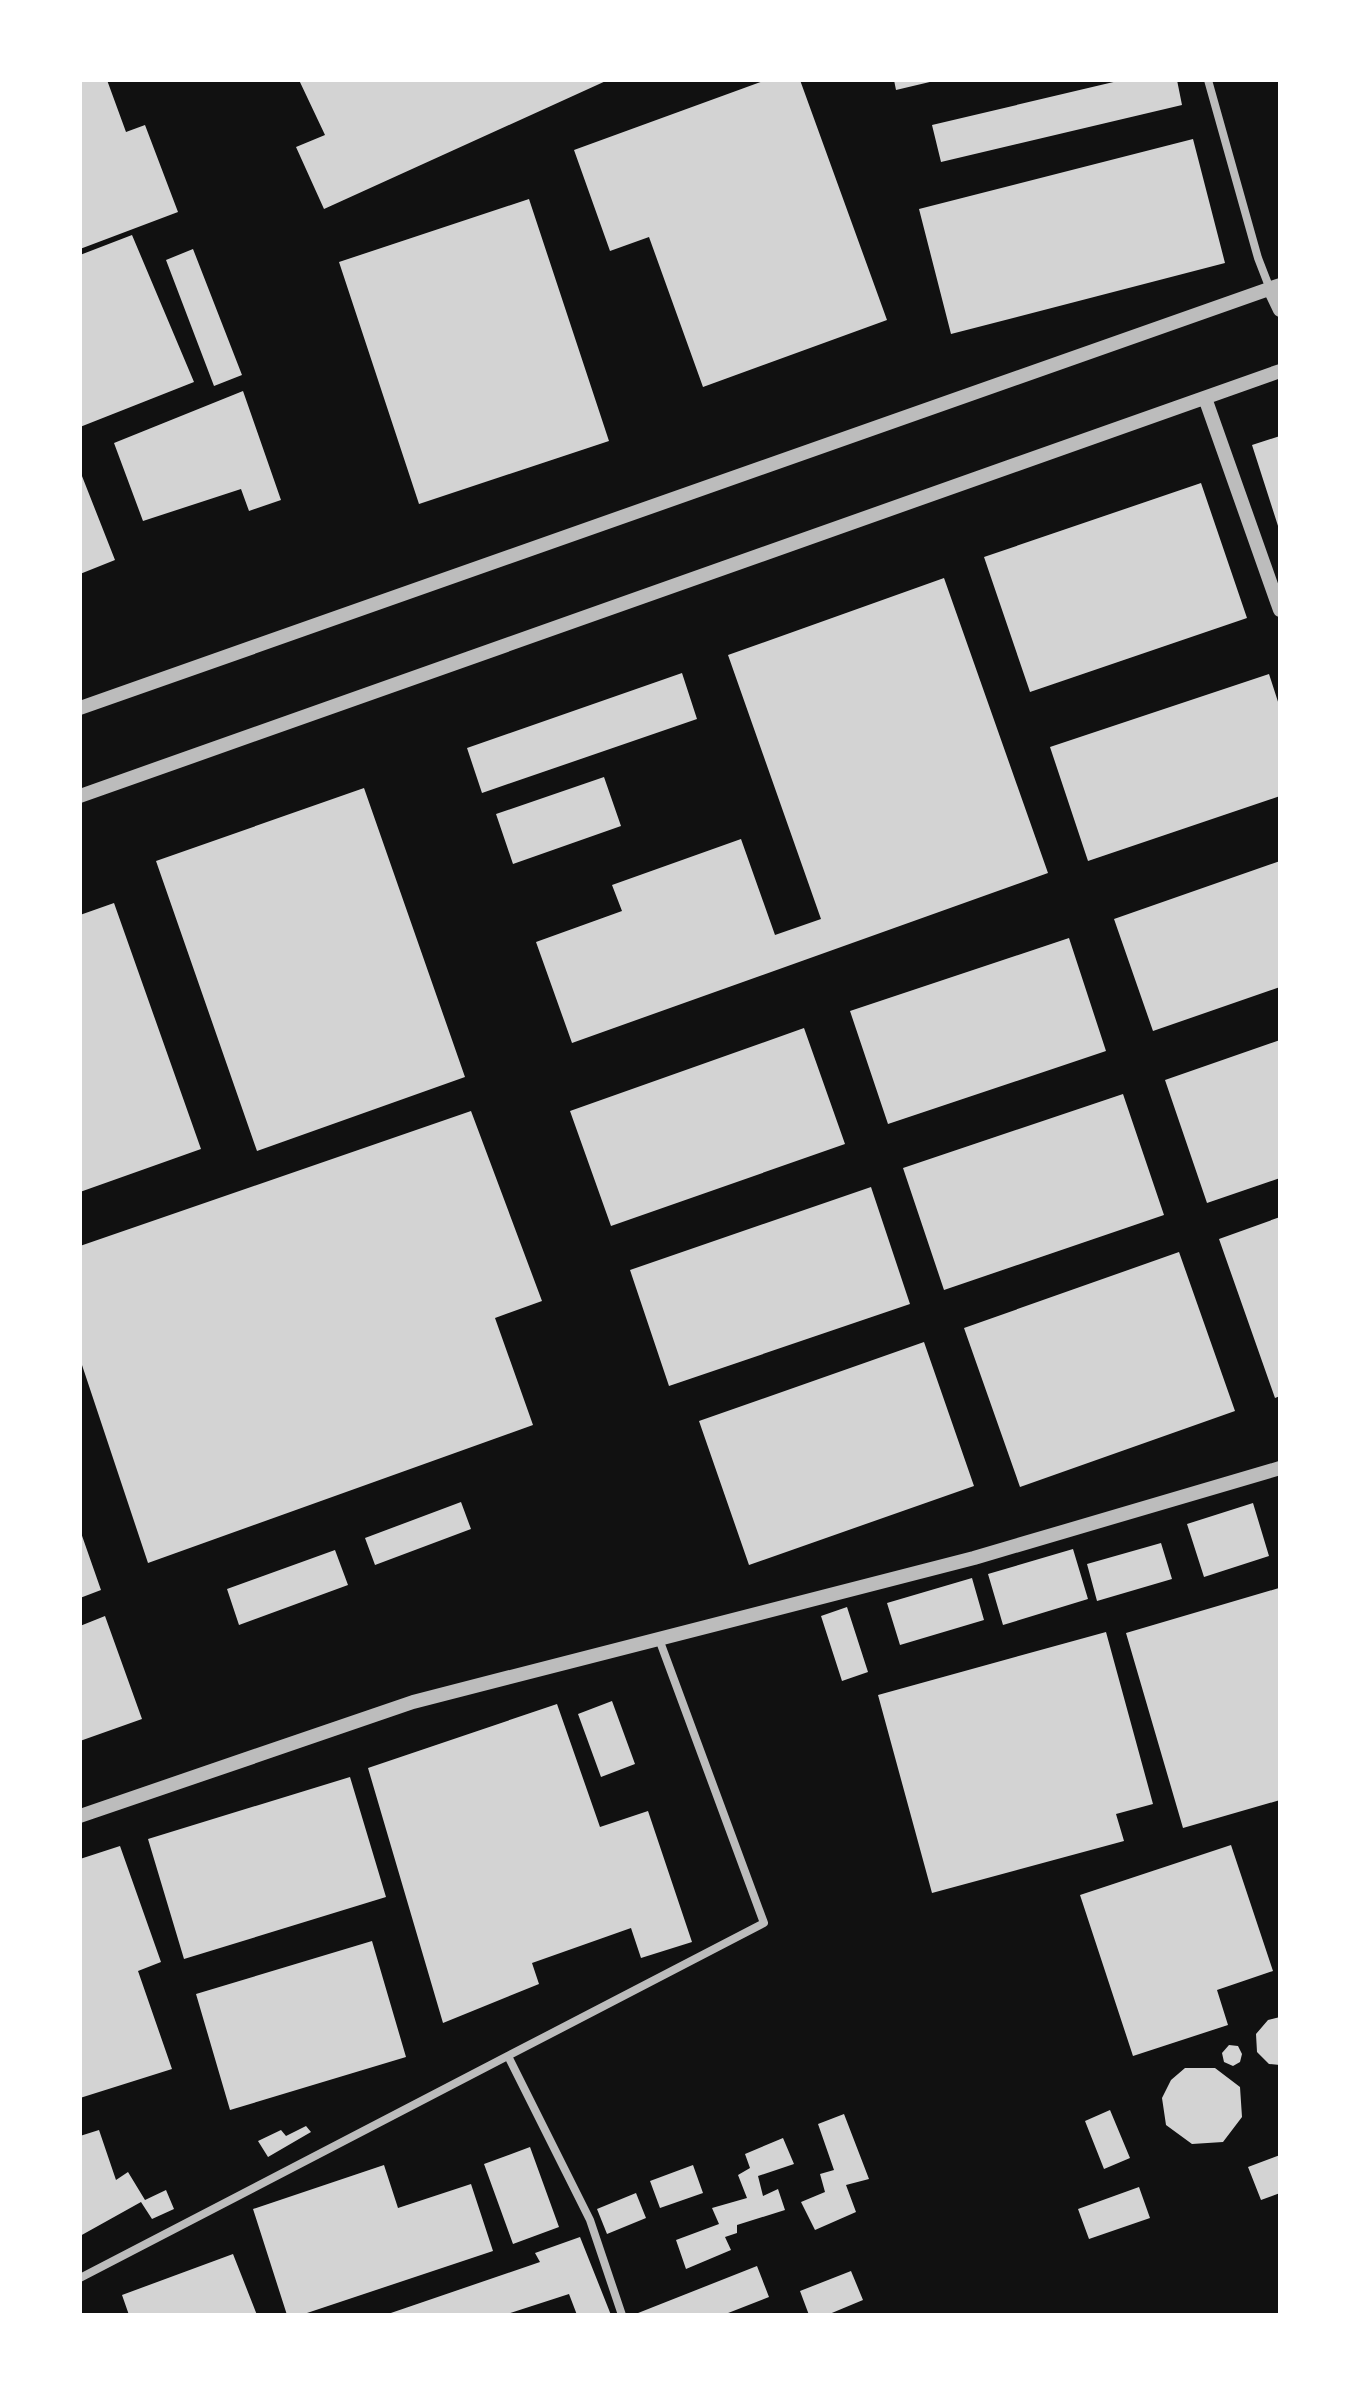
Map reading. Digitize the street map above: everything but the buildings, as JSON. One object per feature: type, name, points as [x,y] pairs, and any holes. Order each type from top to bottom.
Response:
[{"type":"street","points":[[1208,80],[1258,258],[1275,287],[1280,310]]},
{"type":"street","points":[[80,708],[1275,287]]},
{"type":"street","points":[[80,796],[1280,371]]},
{"type":"street","points":[[1205,398],[1280,610]]},
{"type":"street","points":[[80,1816],[413,1702],[974,1558],[1280,1468]]},
{"type":"street","points":[[80,2278],[764,1923],[659,1639]]},
{"type":"street","points":[[508,2056],[590,2220],[622,2315]]}]
